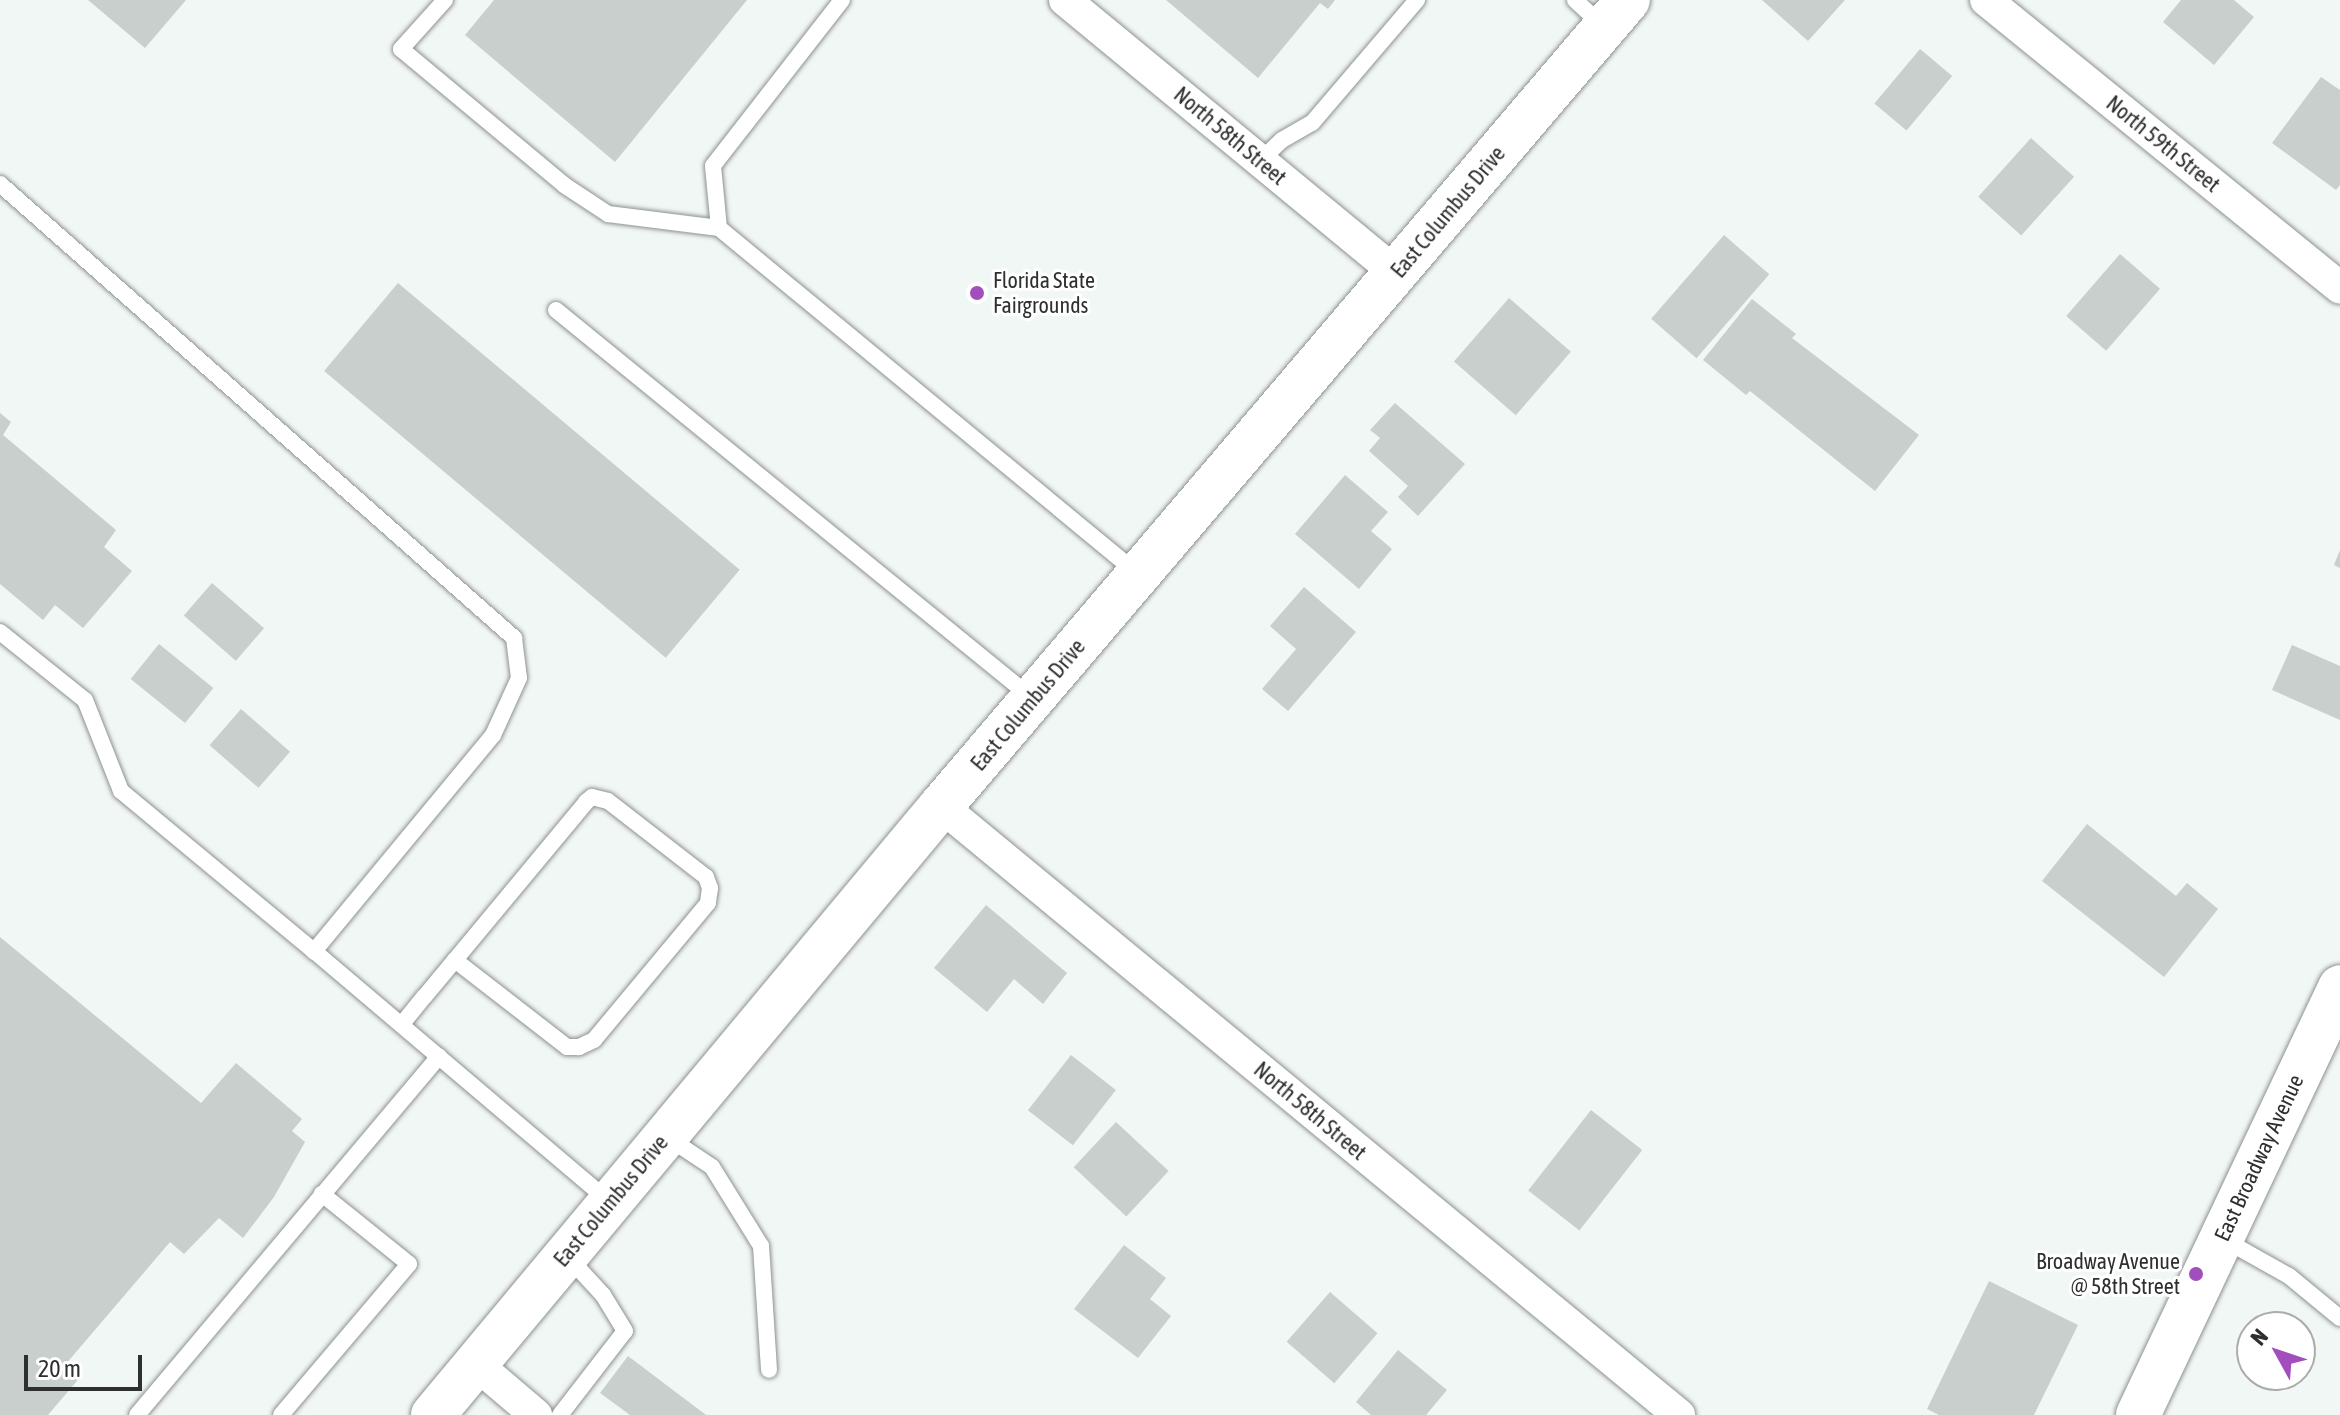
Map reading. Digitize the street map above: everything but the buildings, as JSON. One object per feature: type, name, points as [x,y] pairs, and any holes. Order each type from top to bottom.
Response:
[{"type":"main road","name":"East Columbus Drive","points":[[433,1415],[941,806],[1396,273],[1603,9]]},
{"type":"main road","name":"East Broadway Avenue","points":[[2138,1415],[2340,987]]},
{"type":"street","name":"North 58th Street","points":[[1065,0],[1396,273]]},
{"type":"street","name":"North 59th Street","points":[[1986,0],[2340,288]]},
{"type":"street","name":"North 58th Street","points":[[941,806],[1679,1415]]},
{"type":"street","points":[[476,1364],[536,1415]]},
{"type":"lane","points":[[445,0],[401,49],[564,185],[608,214],[719,228],[1139,574]]},
{"type":"lane","points":[[719,228],[713,166],[842,0]]},
{"type":"lane","points":[[1260,161],[1282,140],[1312,123],[1417,0]]},
{"type":"lane","points":[[0,184],[514,638],[519,678],[493,735],[314,951]]},
{"type":"lane","points":[[556,310],[1033,699]]},
{"type":"lane","points":[[0,632],[85,700],[121,791],[611,1202]]},
{"type":"lane","points":[[402,1024],[455,960],[592,797],[608,801],[706,877],[710,888],[708,903],[594,1040],[579,1047],[567,1047],[455,960]]},
{"type":"lane","points":[[137,1415],[439,1056]]},
{"type":"lane","points":[[666,1136],[712,1167],[761,1246],[769,1370]]},
{"type":"lane","points":[[281,1415],[409,1264],[322,1194]]},
{"type":"lane","points":[[2221,1238],[2289,1276],[2340,1318]]},
{"type":"lane","points":[[560,1415],[625,1331],[603,1295],[566,1255]]},
{"type":"place","name":"Florida State Fairgrounds","points":[[977,293]]},
{"type":"place","name":"Broadway Avenue @ 58th Street","points":[[2196,1274]]}]
